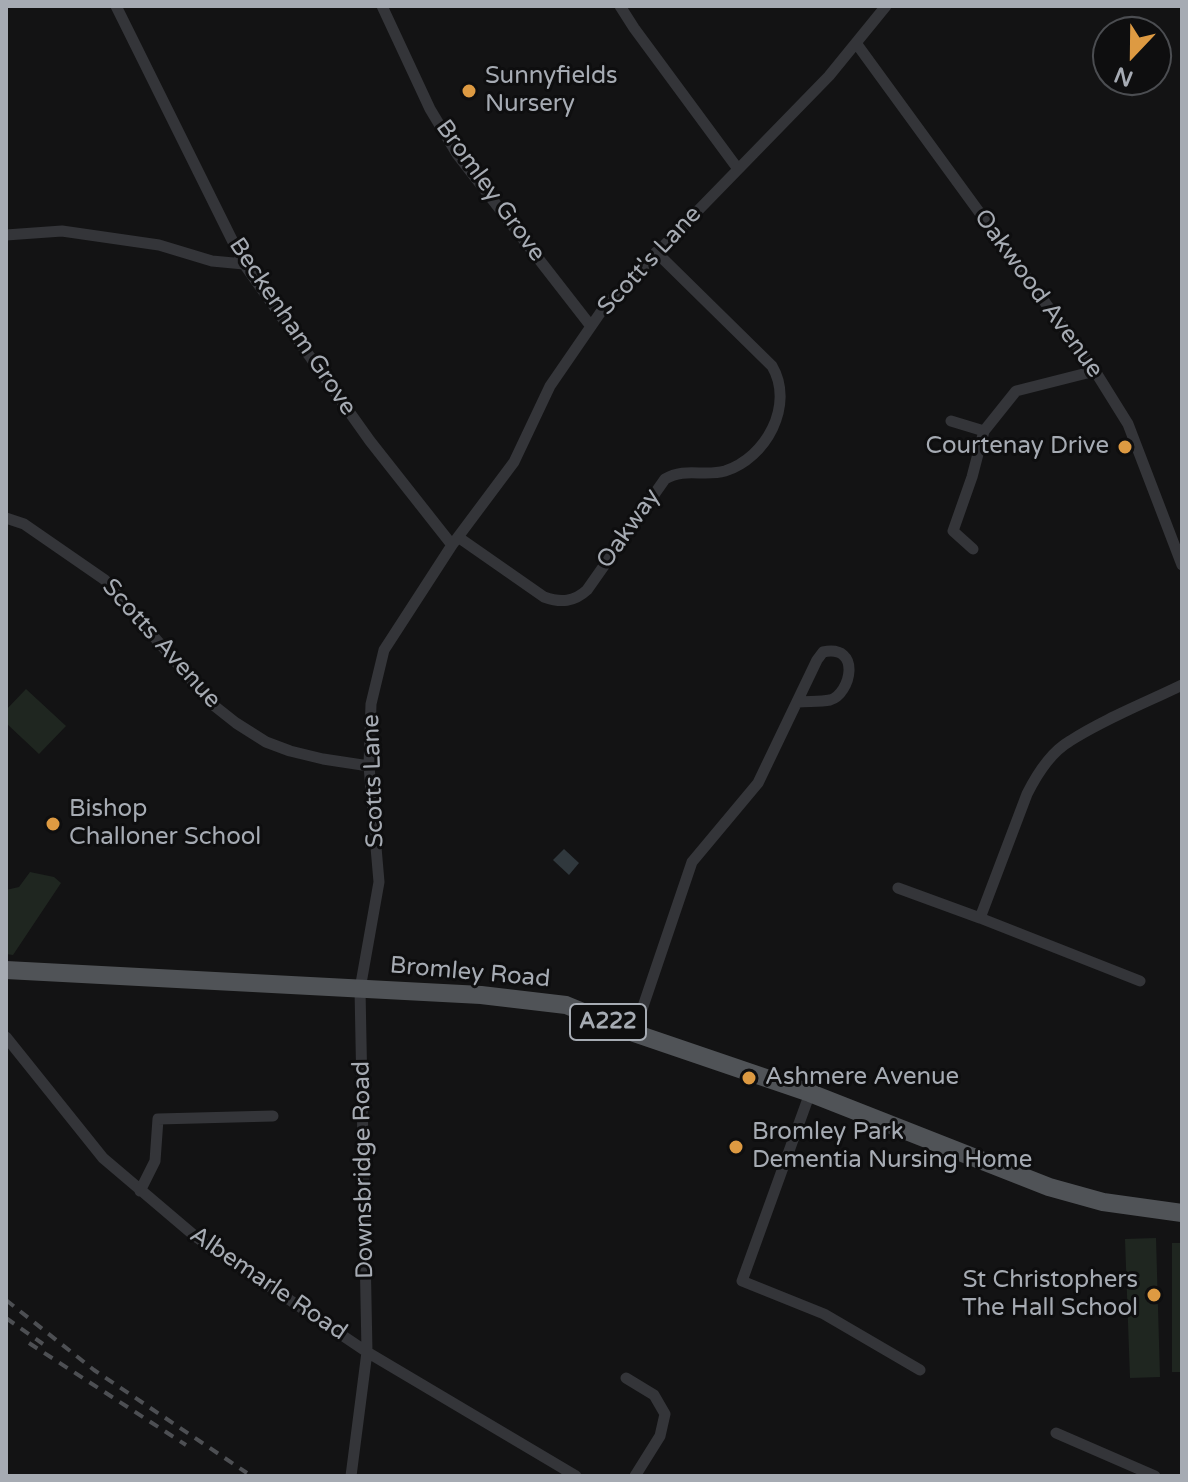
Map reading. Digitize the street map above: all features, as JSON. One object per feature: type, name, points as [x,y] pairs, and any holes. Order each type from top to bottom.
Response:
[{"type":"main road","name":"Bromley Road","points":[[6,970],[496,996],[566,1005],[634,1033],[810,1093],[1049,1187],[1103,1202],[1182,1213]]},
{"type":"street","name":"Beckenham Grove","points":[[116,6],[244,264],[370,441],[455,541]]},
{"type":"street","name":"Bromley Grove","points":[[382,6],[430,109],[457,154],[590,325]]},
{"type":"street","points":[[620,6],[738,169]]},
{"type":"street","name":"Scott's Lane","points":[[455,541],[514,462],[550,386],[605,306],[829,76],[886,6]]},
{"type":"street","name":"Oakwood Avenue","points":[[856,43],[1095,371],[1128,424],[1181,558]]},
{"type":"street","points":[[6,235],[62,231],[159,245],[212,261],[244,264]]},
{"type":"street","name":"Oakway","points":[[455,541],[544,597],[567,601],[579,598],[665,479],[686,471],[725,471],[747,460],[762,446],[780,408],[779,377],[772,366],[656,252]]},
{"type":"street","points":[[973,549],[953,531],[984,431],[1016,391],[1095,371]]},
{"type":"street","points":[[951,421],[984,431]]},
{"type":"street","name":"Scotts Avenue","points":[[6,518],[24,524],[105,580],[212,704],[236,723],[266,742],[290,751],[369,766]]},
{"type":"street","name":"Scotts Lane","points":[[360,989],[379,882],[369,766],[371,704],[384,650],[455,541]]},
{"type":"street","points":[[634,1033],[692,862],[758,783],[798,702],[823,652],[832,650],[847,657],[850,672],[832,700],[798,702]]},
{"type":"street","points":[[980,918],[1027,794],[1035,777],[1050,758],[1068,742],[1182,685]]},
{"type":"street","points":[[898,888],[1140,981]]},
{"type":"street","name":"Downsbridge Road","points":[[351,1476],[367,1352],[360,989]]},
{"type":"street","name":"Albemarle Road","points":[[6,1037],[103,1158],[196,1237],[367,1352],[483,1418],[576,1476]]},
{"type":"street","points":[[810,1093],[742,1281],[824,1314],[920,1370]]},
{"type":"street","points":[[140,1191],[155,1161],[158,1119],[273,1116]]},
{"type":"street","points":[[626,1378],[654,1395],[665,1414],[660,1436],[635,1476]]},
{"type":"street","points":[[1056,1433],[1155,1476]]},
{"type":"shaded area","points":[[26,689],[66,726],[39,754],[6,723],[6,710]]},
{"type":"shaded area","points":[[564,849],[579,863],[569,875],[553,860]]},
{"type":"shaded area","points":[[30,872],[54,877],[61,883],[13,955],[6,954],[6,890],[19,887]]},
{"type":"shaded area","points":[[1156,1238],[1160,1377],[1130,1378],[1125,1239]]},
{"type":"shaded area","points":[[1172,1243],[1182,1243],[1182,1372],[1172,1372]]},
{"type":"railway","points":[[6,1300],[94,1370],[247,1473]]},
{"type":"railway","points":[[6,1318],[43,1344]]},
{"type":"railway","points":[[29,1343],[186,1445]]},
{"type":"place","name":"Sunnyfields Nursery","points":[[469,91]]},
{"type":"place","name":"Courtenay Drive","points":[[1125,447]]},
{"type":"place","name":"Bishop Challoner School","points":[[53,824]]},
{"type":"place","name":"Ashmere Avenue","points":[[749,1078]]},
{"type":"place","name":"Bromley Park Dementia Nursing Home","points":[[736,1147]]},
{"type":"place","name":"St Christophers The Hall School","points":[[1154,1295]]}]
